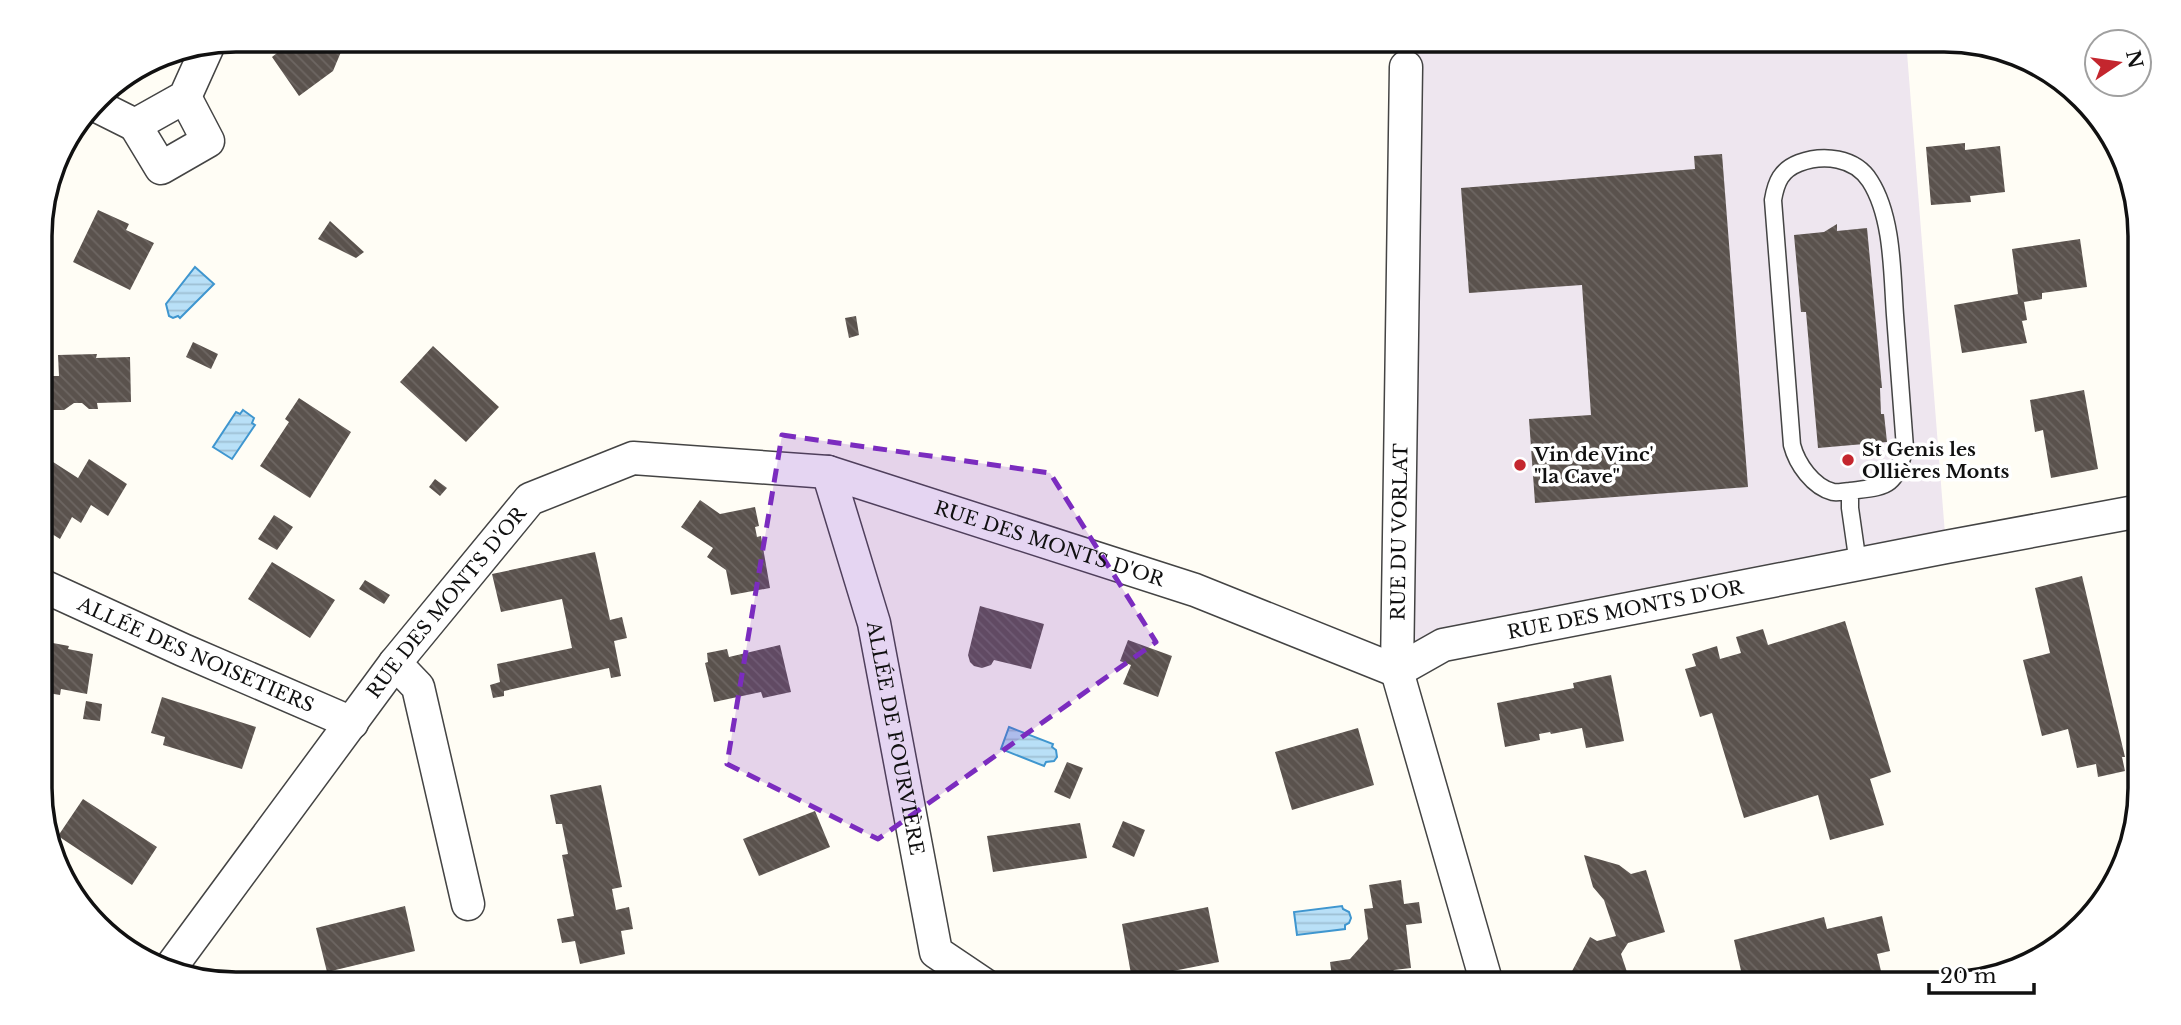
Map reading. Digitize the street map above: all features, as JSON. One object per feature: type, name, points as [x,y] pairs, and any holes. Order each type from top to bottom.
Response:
[{"type":"street","points":[[135,125],[185,96],[203,56]]},
{"type":"street","name":"RUE DU VORLAT","points":[[1406,67],[1397,671],[1484,972]]},
{"type":"street","points":[[103,109],[135,125],[162,168],[208,141],[185,96]]},
{"type":"street","name":"RUE DES MONTS D'OR","points":[[175,961],[395,663],[530,499],[634,458],[828,472],[1195,590],[1397,671],[1443,645],[2128,514]]},
{"type":"street","name":"ALLÉE DE FOURVIÈRE","points":[[828,472],[874,624],[936,952],[966,972]]},
{"type":"street","name":"ALLÉE DES NOISETIERS","points":[[53,590],[352,723]]},
{"type":"street","points":[[395,663],[418,687],[468,904]]},
{"type":"lane","points":[[1841,159],[1857,166],[1869,179],[1882,205],[1890,251],[1905,448],[1898,472],[1884,486],[1850,491],[1834,493],[1818,485],[1795,456],[1793,445],[1773,200],[1780,175],[1804,161],[1841,159]]},
{"type":"lane","points":[[1850,491],[1858,564]]},
{"type":"highlighted area","points":[[782,435],[1050,473],[1156,642],[878,839],[727,764]]},
{"type":"shaded area","points":[[1407,52],[1907,52],[1946,547],[1397,671]]},
{"type":"water","points":[[195,267],[214,284],[180,318],[173,318],[169,316],[166,304]]},
{"type":"water","points":[[243,410],[254,418],[252,423],[255,425],[232,459],[213,447],[236,412],[240,414]]},
{"type":"water","points":[[1009,727],[1053,744],[1057,757],[1054,761],[1046,762],[1044,766],[1001,749]]},
{"type":"water","points":[[1342,906],[1351,918],[1345,929],[1297,935],[1294,912]]},
{"type":"building","points":[[278,52],[341,52],[333,71],[299,96],[272,57]]},
{"type":"building","points":[[1965,143],[1965,150],[2000,146],[2005,192],[1970,196],[1971,202],[1931,205],[1926,147]]},
{"type":"building","points":[[1722,154],[1748,487],[1535,503],[1529,419],[1591,415],[1582,285],[1469,293],[1461,188],[1695,169],[1694,156]]},
{"type":"building","points":[[98,210],[129,224],[126,230],[154,243],[130,290],[73,262]]},
{"type":"building","points":[[330,221],[364,252],[356,258],[318,239]]},
{"type":"building","points":[[1837,224],[1837,231],[1867,228],[1882,388],[1881,414],[1884,414],[1887,442],[1818,448],[1806,312],[1801,312],[1794,235],[1824,232]]},
{"type":"building","points":[[2080,239],[2087,287],[2042,293],[2042,299],[2024,302],[2027,320],[2022,321],[2027,343],[1962,353],[1954,305],[2018,294],[2012,249]]},
{"type":"building","points":[[856,316],[859,335],[849,338],[845,318]]},
{"type":"building","points":[[193,342],[218,354],[211,369],[186,357]]},
{"type":"building","points":[[433,346],[499,407],[466,442],[400,382]]},
{"type":"building","points":[[58,355],[130,357],[131,402],[97,403],[98,409],[89,409],[82,403],[74,403],[64,410],[53,410],[53,376],[59,376]]},
{"type":"building","points":[[2084,390],[2098,469],[2051,478],[2043,430],[2035,432],[2030,400]]},
{"type":"building","points":[[299,398],[351,432],[310,498],[260,466],[289,422],[285,419]]},
{"type":"building","points":[[89,459],[127,484],[108,516],[91,505],[81,523],[72,517],[60,539],[53,535],[53,462],[78,478]]},
{"type":"building","points":[[435,479],[447,488],[440,496],[429,487]]},
{"type":"building","points":[[700,500],[720,514],[755,507],[759,526],[755,527],[757,537],[761,536],[770,588],[731,595],[726,570],[707,557],[713,548],[681,527]]},
{"type":"building","points":[[274,515],[293,527],[277,550],[258,539]]},
{"type":"building","points":[[595,552],[610,620],[622,617],[627,638],[614,641],[621,676],[611,678],[609,668],[504,691],[504,696],[493,698],[490,685],[500,682],[497,664],[572,648],[562,599],[501,612],[492,574]]},
{"type":"building","points":[[272,562],[335,600],[310,638],[248,599]]},
{"type":"building","points":[[2082,576],[2125,757],[2122,757],[2125,771],[2098,777],[2096,764],[2077,768],[2068,729],[2042,736],[2023,660],[2050,653],[2035,588]]},
{"type":"building","points":[[365,580],[390,595],[384,604],[359,589]]},
{"type":"building","points":[[980,606],[1044,624],[1031,669],[994,660],[991,665],[982,668],[970,662],[968,655]]},
{"type":"building","points":[[1845,621],[1891,772],[1870,779],[1884,825],[1830,840],[1818,795],[1744,818],[1712,713],[1700,717],[1685,669],[1696,666],[1692,654],[1717,646],[1720,659],[1741,653],[1736,637],[1763,629],[1768,645]]},
{"type":"building","points":[[1128,640],[1172,656],[1158,697],[1123,684],[1131,665],[1120,661]]},
{"type":"building","points":[[53,643],[93,654],[87,694],[61,689],[60,695],[53,694]]},
{"type":"building","points":[[780,645],[791,692],[763,698],[761,692],[714,702],[705,663],[708,662],[707,653],[727,649],[729,657]]},
{"type":"building","points":[[1611,675],[1624,741],[1586,748],[1582,728],[1539,734],[1540,740],[1505,747],[1497,703],[1574,688],[1573,683]]},
{"type":"building","points":[[162,697],[256,727],[242,769],[163,745],[165,737],[151,733]]},
{"type":"building","points":[[86,701],[102,704],[100,721],[83,719]]},
{"type":"building","points":[[1358,728],[1374,785],[1292,810],[1275,752]]},
{"type":"building","points":[[1067,762],[1083,768],[1070,799],[1054,792]]},
{"type":"building","points":[[601,785],[622,887],[612,889],[616,910],[629,907],[633,929],[621,931],[625,954],[580,964],[575,941],[562,943],[557,919],[574,916],[562,855],[568,854],[562,824],[556,824],[550,795]]},
{"type":"building","points":[[83,799],[157,847],[132,885],[59,835]]},
{"type":"building","points":[[815,811],[830,847],[759,876],[743,839]]},
{"type":"building","points":[[1123,821],[1145,830],[1134,857],[1112,847]]},
{"type":"building","points":[[1080,823],[1087,858],[993,872],[987,836]]},
{"type":"building","points":[[1584,855],[1619,865],[1631,874],[1646,870],[1665,932],[1628,943],[1621,954],[1627,972],[1572,972],[1590,937],[1597,941],[1616,936],[1604,900],[1593,887]]},
{"type":"building","points":[[1401,880],[1404,904],[1419,902],[1422,923],[1406,925],[1411,968],[1392,972],[1331,972],[1330,962],[1350,959],[1368,939],[1364,909],[1373,908],[1369,885]]},
{"type":"building","points":[[405,906],[415,951],[327,972],[316,928]]},
{"type":"building","points":[[1208,907],[1219,962],[1173,972],[1131,972],[1122,924]]},
{"type":"building","points":[[1882,916],[1890,951],[1877,954],[1881,972],[1741,972],[1734,940],[1824,917],[1827,929]]},
{"type":"place","name":"St Genis les Ollières Monts","points":[[1848,460]]},
{"type":"place","name":"Vin de Vinc' \"la Cave\"","points":[[1520,465]]}]
